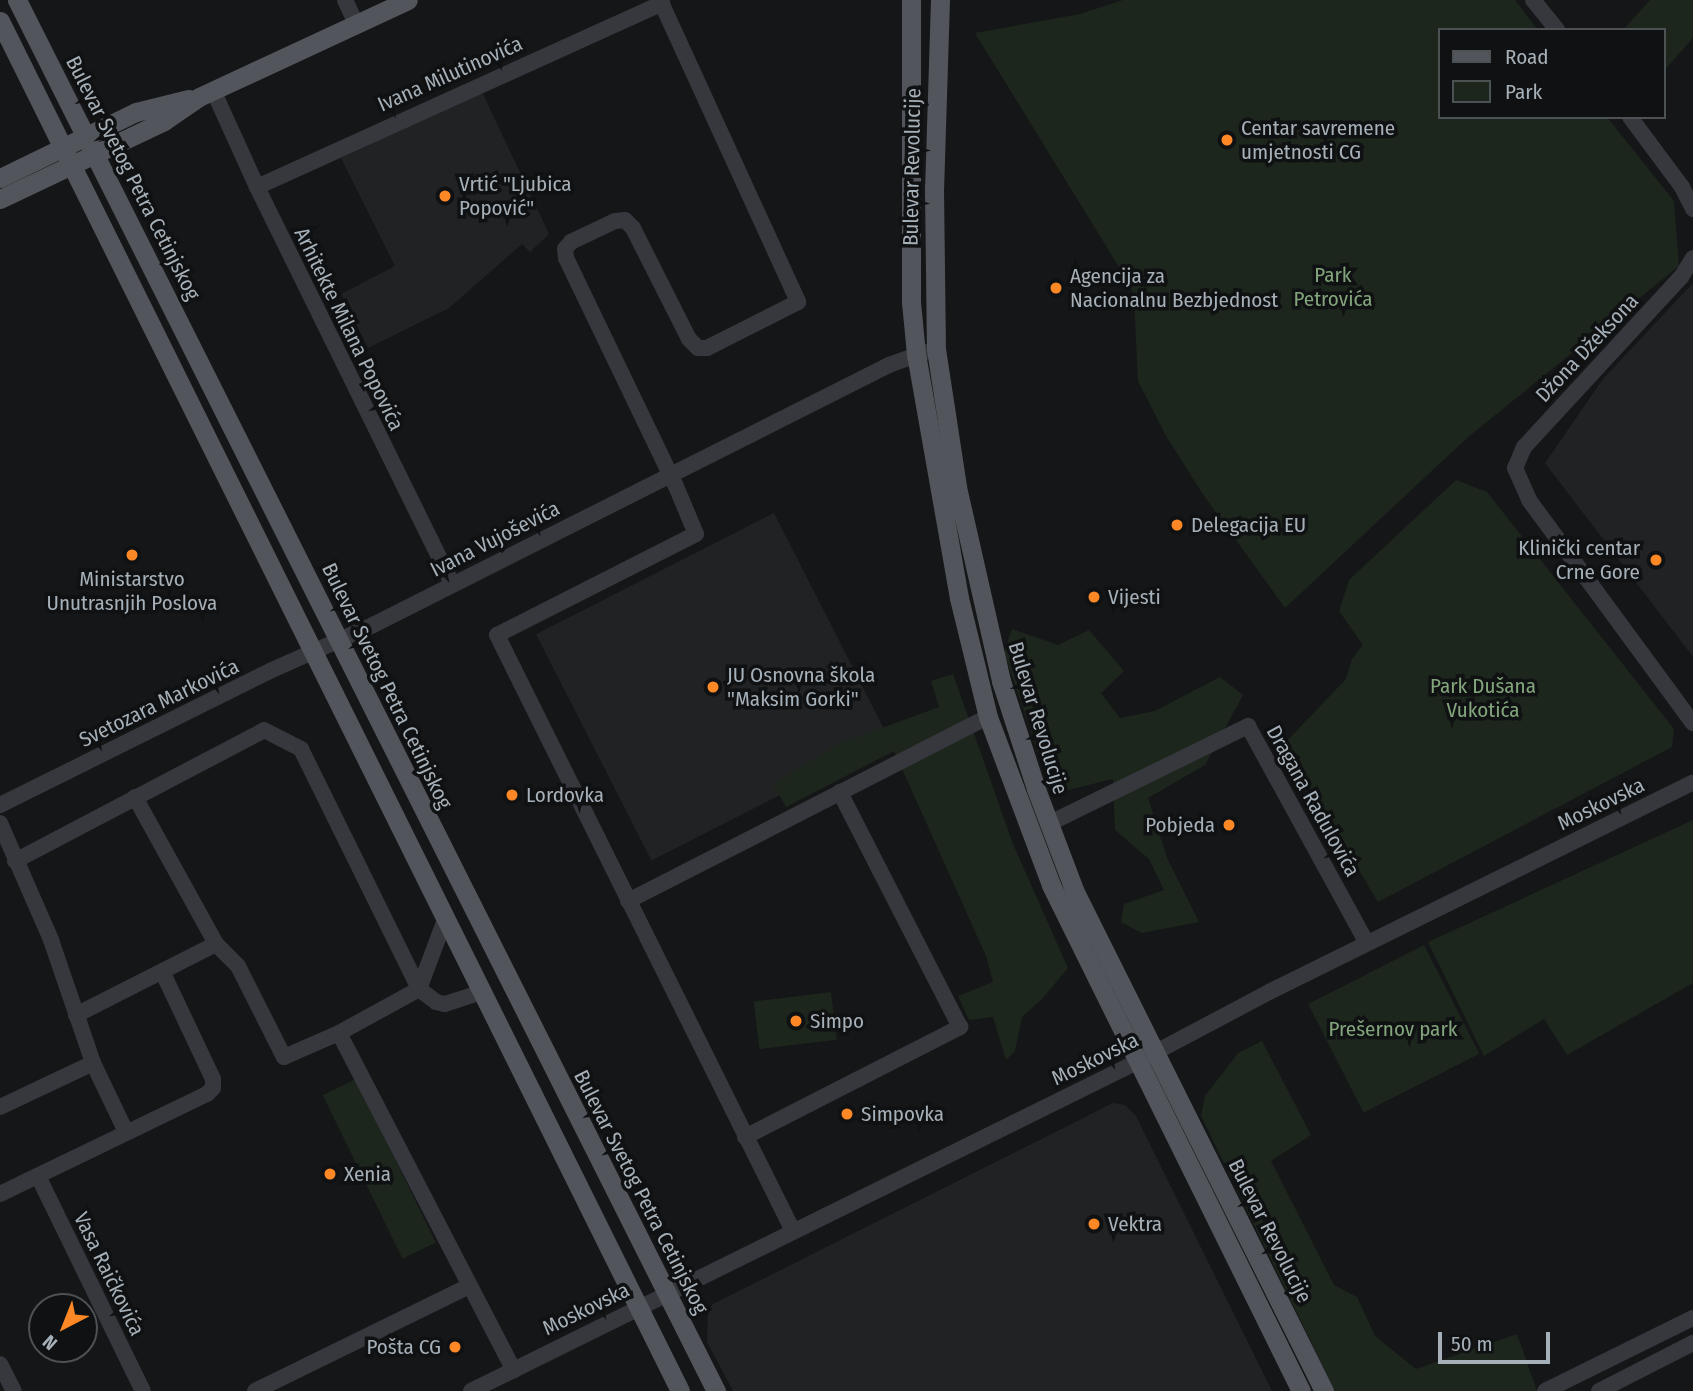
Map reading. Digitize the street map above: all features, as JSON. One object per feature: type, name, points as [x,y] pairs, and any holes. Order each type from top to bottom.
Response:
[{"type":"main road","name":"Bulevar Svetog Petra Cetinjskog","points":[[18,0],[716,1391]]},
{"type":"main road","points":[[0,178],[67,157],[92,146],[136,112],[206,93],[408,0]]},
{"type":"main road","name":"Bulevar Revolucije","points":[[911,0],[911,289],[916,354],[959,598],[988,717],[1051,885],[1301,1391]]},
{"type":"main road","name":"Bulevar Revolucije","points":[[940,0],[933,200],[936,349],[957,487],[986,622],[1020,744],[1075,891],[1324,1391]]},
{"type":"main road","points":[[0,21],[680,1391]]},
{"type":"main road","points":[[0,199],[67,157]]},
{"type":"street","points":[[345,0],[356,24]]},
{"type":"street","points":[[1533,0],[1555,28]]},
{"type":"street","name":"Ivana Milutinovića","points":[[257,187],[661,2],[798,302],[707,348],[698,348],[689,340],[633,228],[625,220],[615,221],[571,242],[565,249],[566,258],[670,475]]},
{"type":"street","name":"Arhitekte Milana Popovića","points":[[206,93],[257,187],[452,583]]},
{"type":"street","points":[[1631,119],[1682,187],[1693,209]]},
{"type":"street","name":"Džona Džeksona","points":[[1693,258],[1681,277],[1524,447],[1515,468],[1529,500],[1693,723]]},
{"type":"street","name":"Ivana Vujoševića","points":[[338,641],[916,354],[936,349]]},
{"type":"street","points":[[670,475],[695,530],[693,537],[497,635],[793,1231]]},
{"type":"street","name":"Svetozara Markovića","points":[[0,805],[338,641]]},
{"type":"street","points":[[628,901],[988,717]]},
{"type":"street","name":"Dragana Radulovića","points":[[1048,824],[1248,726],[1367,943]]},
{"type":"street","points":[[15,860],[264,730],[301,749],[419,989],[436,1002],[445,1004],[481,992]]},
{"type":"street","name":"Moskovska","points":[[471,1391],[1137,1062],[1367,943],[1693,782]]},
{"type":"street","points":[[746,1137],[960,1027],[840,792]]},
{"type":"street","points":[[135,797],[216,944],[239,966],[284,1057],[339,1033],[419,989],[446,917]]},
{"type":"street","points":[[0,823],[51,940],[93,1063],[126,1132]]},
{"type":"street","points":[[76,1014],[216,944]]},
{"type":"street","points":[[0,1194],[207,1094],[213,1088],[213,1079],[162,971]]},
{"type":"street","points":[[339,1033],[514,1370]]},
{"type":"street","points":[[0,1107],[93,1063]]},
{"type":"street","name":"Vasa Raičkovića","points":[[37,1176],[143,1391]]},
{"type":"street","points":[[255,1391],[469,1286]]},
{"type":"street","points":[[1545,1391],[1693,1318]]},
{"type":"street","points":[[1599,1391],[1693,1343]]},
{"type":"street","points":[[0,1364],[14,1391]]},
{"type":"shaded area","name":"Vrtić \"Ljubica Popović\"","points":[[482,92],[549,234],[530,252],[522,244],[449,308],[368,348],[341,294],[395,266],[341,158]]},
{"type":"shaded area","name":"Klinički centar Crne Gore","points":[[1693,283],[1693,657],[1545,463],[1603,379]]},
{"type":"shaded area","name":"JU Osnovna škola \"Maksim Gorki\"","points":[[774,513],[889,739],[651,861],[536,634]]},
{"type":"shaded area","points":[[1113,1103],[1125,1105],[1136,1116],[1272,1391],[733,1391],[707,1342],[708,1311],[713,1304]]},
{"type":"green space","name":"Park Petrovića","points":[[1123,0],[1515,0],[1536,28],[1438,28],[1438,119],[1609,119],[1674,201],[1679,266],[1467,438],[1285,608],[1202,493],[1166,436],[1138,381],[1134,298],[1130,285],[975,33],[1080,14]]},
{"type":"green space","points":[[1650,0],[1693,0],[1693,38],[1665,70],[1665,28],[1625,28]]},
{"type":"green space","name":"Park Dušana Vukotića","points":[[1456,480],[1487,492],[1674,729],[1672,747],[1378,902],[1284,744],[1346,679],[1352,659],[1363,645],[1339,611],[1349,580]]},
{"type":"green space","points":[[1012,629],[1058,645],[1089,630],[1124,671],[1101,693],[1120,718],[1155,711],[1220,677],[1243,695],[1205,765],[1148,798],[1167,858],[1199,922],[1142,933],[1121,922],[1124,904],[1164,890],[1149,859],[1115,830],[1113,779],[1052,794],[1004,652]]},
{"type":"green space","points":[[953,674],[1013,844],[1068,968],[1042,999],[1022,1017],[1015,1051],[1006,1060],[993,1017],[969,1020],[958,996],[993,982],[986,956],[894,751],[786,807],[773,784],[841,743],[939,707],[931,681]]},
{"type":"green space","points":[[1693,820],[1693,983],[1567,1055],[1544,1019],[1484,1056],[1428,942]]},
{"type":"green space","name":"Prešernov park","points":[[1424,945],[1479,1054],[1364,1113],[1308,1004]]},
{"type":"green space","name":"Simpo","points":[[831,992],[837,1040],[759,1049],[754,1002]]},
{"type":"green space","points":[[1262,1041],[1311,1135],[1271,1161],[1334,1285],[1357,1297],[1375,1336],[1416,1369],[1517,1334],[1537,1391],[1335,1391],[1201,1116],[1205,1096],[1238,1053]]},
{"type":"green space","points":[[356,1079],[436,1243],[403,1259],[323,1095]]},
{"type":"place","name":"Centar savremene umjetnosti CG","points":[[1227,140]]},
{"type":"place","name":"Vrtić \"Ljubica Popović\"","points":[[445,196]]},
{"type":"place","name":"Agencija za Nacionalnu Bezbjednost","points":[[1056,288]]},
{"type":"place","name":"Delegacija EU","points":[[1177,525]]},
{"type":"place","name":"Ministarstvo Unutrasnjih Poslova","points":[[132,555]]},
{"type":"place","name":"Klinički centar Crne Gore","points":[[1656,560]]},
{"type":"place","name":"Vijesti","points":[[1094,597]]},
{"type":"place","name":"JU Osnovna škola \"Maksim Gorki\"","points":[[713,687]]},
{"type":"place","name":"Lordovka","points":[[512,795]]},
{"type":"place","name":"Pobjeda","points":[[1229,825]]},
{"type":"place","name":"Simpo","points":[[796,1021]]},
{"type":"place","name":"Simpovka","points":[[847,1114]]},
{"type":"place","name":"Xenia","points":[[330,1174]]},
{"type":"place","name":"Vektra","points":[[1094,1224]]},
{"type":"place","name":"Pošta CG","points":[[455,1347]]}]
